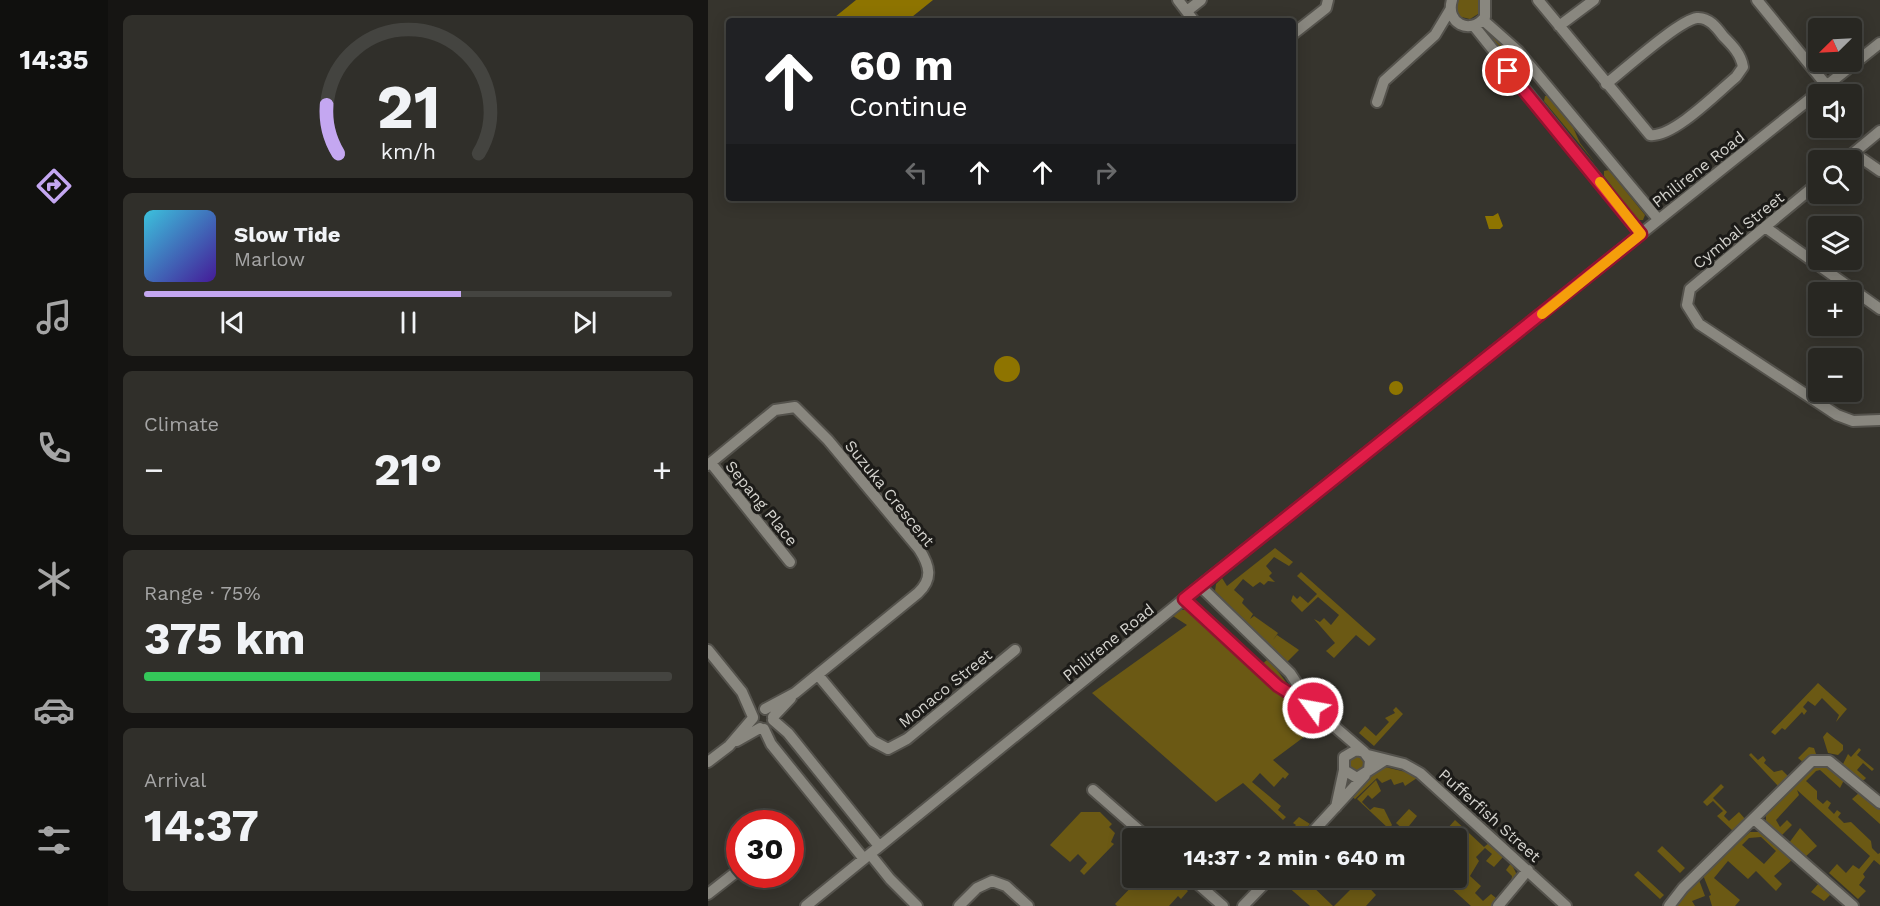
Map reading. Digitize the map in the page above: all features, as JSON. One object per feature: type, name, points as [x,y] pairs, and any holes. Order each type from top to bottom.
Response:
[{"type":"street","points":[[1178,0],[1192,18]]},
{"type":"street","points":[[1187,11],[1201,0]]},
{"type":"street","points":[[1296,32],[1326,8],[1329,0]]},
{"type":"street","points":[[1479,23],[1487,12],[1485,0]]},
{"type":"street","points":[[1538,0],[1559,27],[1606,84],[1644,130],[1657,136],[1677,125],[1736,77],[1743,67],[1734,48],[1714,25],[1704,18],[1697,18],[1678,27],[1606,84]]},
{"type":"street","points":[[1559,27],[1594,0]]},
{"type":"street","points":[[1757,0],[1825,84]]},
{"type":"street","points":[[1451,5],[1453,18],[1460,25]]},
{"type":"street","points":[[1377,102],[1384,81],[1435,35],[1451,5]]},
{"type":"street","points":[[1479,23],[1641,234]]},
{"type":"street","points":[[1435,35],[1460,25],[1479,23],[1518,51],[1658,219]]},
{"type":"street","name":"Philirene Road","points":[[1831,84],[1880,44]]},
{"type":"street","name":"Philirene Road","points":[[806,906],[1200,586],[1808,102]]},
{"type":"street","points":[[1858,150],[1880,131]]},
{"type":"street","points":[[1862,159],[1880,171]]},
{"type":"street","points":[[1594,174],[1609,160]]},
{"type":"street","name":"Cymbal Street","points":[[1808,191],[1690,289],[1687,305],[1699,324],[1837,416],[1853,421],[1880,420]]},
{"type":"street","points":[[1766,227],[1880,309]]},
{"type":"street","name":"Suzuka Crescent","points":[[709,464],[775,410],[795,407],[828,440],[924,556],[929,570],[926,585],[795,693],[764,709]]},
{"type":"street","name":"Sepang Place","points":[[709,464],[790,562]]},
{"type":"street","name":"Pufferfish Street","points":[[1200,586],[1290,673],[1313,708]]},
{"type":"street","name":"Pufferfish Street","points":[[1184,599],[1278,686],[1313,708],[1366,754]]},
{"type":"street","points":[[1219,631],[1232,617]]},
{"type":"street","points":[[708,650],[742,692],[770,711],[773,719],[834,790],[871,853],[890,879],[917,906]]},
{"type":"street","name":"Monaco Street","points":[[818,675],[873,741],[888,749],[907,739],[1016,650]]},
{"type":"street","points":[[742,692],[753,718],[804,786],[818,803],[871,853]]},
{"type":"street","name":"Suzuka Crescent","points":[[773,719],[795,693]]},
{"type":"street","points":[[729,746],[757,711],[764,709]]},
{"type":"street","points":[[708,762],[729,746],[770,726],[773,719]]},
{"type":"street","points":[[1335,807],[1344,770],[1340,732]]},
{"type":"street","name":"Pufferfish Street","points":[[1344,757],[1356,750],[1404,764],[1420,773],[1566,906]]},
{"type":"street","points":[[788,766],[804,753]]},
{"type":"street","points":[[1366,754],[1367,772]]},
{"type":"street","points":[[1669,906],[1683,888],[1806,765],[1817,759],[1830,760],[1880,803]]},
{"type":"street","points":[[1315,828],[1367,772],[1385,760]]},
{"type":"street","points":[[1344,770],[1352,777],[1367,772]]},
{"type":"street","points":[[818,803],[834,790]]},
{"type":"street","points":[[1093,790],[1137,828]]},
{"type":"street","points":[[1754,819],[1852,906]]},
{"type":"street","points":[[1498,906],[1528,870]]},
{"type":"street","points":[[708,894],[726,880]]},
{"type":"street","points":[[959,906],[977,888],[992,881],[1006,886],[1028,906]]},
{"type":"street","points":[[1202,888],[1223,906]]},
{"type":"street","points":[[1243,906],[1260,888]]},
{"type":"shaded area","points":[[856,0],[933,0],[911,18],[834,18]]},
{"type":"shaded area","points":[[1456,0],[1478,0],[1478,14],[1470,19],[1457,16]]},
{"type":"shaded area","points":[[1483,25],[1517,56],[1515,62],[1482,28]]},
{"type":"shaded area","points":[[1545,96],[1549,96],[1572,125],[1580,143],[1596,164],[1544,101]]},
{"type":"shaded area","points":[[1609,170],[1645,215],[1643,220],[1638,220],[1604,176],[1604,171]]},
{"type":"shaded area","points":[[1498,213],[1503,226],[1500,229],[1489,229],[1485,216]]},
{"type":"shaded area","points":[[1007,356],[1016,360],[1020,369],[1016,378],[1007,382],[998,378],[994,369],[998,360]]},
{"type":"shaded area","points":[[1393,381],[1399,381],[1403,388],[1399,395],[1393,395],[1389,391],[1389,385]]},
{"type":"shaded area","points":[[1275,548],[1293,562],[1289,566],[1274,557],[1266,566],[1272,573],[1269,576],[1275,582],[1268,581],[1264,585],[1260,582],[1253,587],[1243,579],[1234,590],[1244,599],[1242,603],[1253,614],[1250,619],[1254,616],[1278,633],[1273,640],[1277,635],[1299,650],[1286,663],[1215,591],[1216,584],[1222,578],[1227,586]]},
{"type":"shaded area","points":[[1301,572],[1376,639],[1369,646],[1356,635],[1334,658],[1326,651],[1335,643],[1314,619],[1320,622],[1324,618],[1331,625],[1339,615],[1318,597],[1302,612],[1291,601],[1293,595],[1297,599],[1300,596],[1308,603],[1317,594],[1297,576]]},
{"type":"shaded area","points":[[1190,609],[1283,698],[1325,728],[1312,731],[1273,760],[1289,774],[1285,779],[1283,777],[1274,787],[1260,773],[1252,782],[1281,806],[1278,810],[1286,817],[1283,820],[1243,783],[1216,802],[1092,693],[1187,625],[1173,616],[1181,610]]},
{"type":"shaded area","points":[[1267,660],[1292,690],[1264,670],[1261,665]]},
{"type":"shaded area","points":[[1818,683],[1847,709],[1836,722],[1839,715],[1822,698],[1815,706],[1808,701],[1803,707],[1807,711],[1804,715],[1802,712],[1785,730],[1782,728],[1775,735],[1771,732]]},
{"type":"shaded area","points":[[1396,707],[1403,714],[1374,746],[1359,733],[1365,726],[1376,736],[1389,722],[1385,718],[1395,713],[1393,710]]},
{"type":"shaded area","points":[[1827,732],[1843,745],[1843,750],[1838,755],[1828,753],[1823,737]]},
{"type":"shaded area","points":[[1809,747],[1814,748],[1816,754],[1804,763],[1798,758]]},
{"type":"shaded area","points":[[1859,748],[1861,750],[1857,755],[1874,769],[1872,771],[1863,763],[1857,770],[1866,778],[1864,780],[1860,780],[1843,764],[1848,754],[1851,757]]},
{"type":"shaded area","points":[[1751,753],[1758,760],[1763,756],[1766,760],[1764,763],[1774,772],[1782,770],[1789,777],[1779,787],[1749,755]]},
{"type":"shaded area","points":[[1361,755],[1367,765],[1361,773],[1349,770],[1347,761],[1351,756]]},
{"type":"shaded area","points":[[1827,764],[1845,778],[1840,788],[1820,770],[1806,781],[1817,791],[1817,799],[1823,804],[1827,800],[1831,803],[1828,808],[1834,814],[1837,810],[1841,813],[1838,817],[1844,823],[1851,822],[1871,841],[1872,848],[1878,854],[1880,853],[1880,865],[1874,860],[1863,874],[1865,877],[1859,885],[1866,891],[1858,899],[1829,873],[1837,864],[1846,873],[1853,865],[1859,869],[1870,856],[1797,790],[1799,795],[1776,820],[1780,827],[1787,820],[1792,825],[1782,835],[1766,822],[1766,813],[1811,767]]},
{"type":"shaded area","points":[[1385,767],[1410,773],[1417,778],[1405,786],[1403,782],[1394,785],[1391,779],[1382,783],[1377,778],[1355,799],[1351,796],[1376,770]]},
{"type":"shaded area","points":[[1376,780],[1381,791],[1372,799],[1368,795],[1362,802],[1370,810],[1374,807],[1384,809],[1392,825],[1390,828],[1388,828],[1357,799]]},
{"type":"shaded area","points":[[1721,784],[1724,787],[1713,798],[1727,812],[1724,816],[1729,821],[1739,812],[1746,820],[1734,832],[1717,816],[1723,811],[1713,801],[1707,806],[1703,802]]},
{"type":"shaded area","points":[[1860,792],[1880,810],[1880,824],[1852,799]]},
{"type":"shaded area","points":[[1409,809],[1417,816],[1407,828],[1402,828],[1396,823]]},
{"type":"shaded area","points":[[1081,812],[1100,812],[1112,824],[1109,827],[1115,833],[1111,842],[1114,844],[1084,875],[1080,871],[1087,863],[1078,854],[1070,862],[1050,845]]},
{"type":"shaded area","points":[[1299,817],[1310,824],[1306,828],[1293,828],[1296,825],[1293,823]]},
{"type":"shaded area","points":[[1455,820],[1464,828],[1448,828]]},
{"type":"shaded area","points":[[1800,828],[1817,846],[1804,858],[1789,843]]},
{"type":"shaded area","points":[[1467,831],[1484,847],[1489,843],[1503,857],[1494,867],[1486,861],[1492,854],[1485,848],[1476,857],[1479,861],[1470,876],[1481,886],[1475,893],[1483,901],[1491,894],[1496,898],[1511,883],[1512,876],[1506,870],[1511,863],[1517,875],[1495,906],[1471,906],[1451,888],[1467,888]]},
{"type":"shaded area","points":[[1750,832],[1761,832],[1793,859],[1774,876],[1782,884],[1776,891],[1756,871],[1748,879],[1728,861],[1714,878],[1740,900],[1735,906],[1712,906],[1709,896],[1711,895],[1703,875]],"holes":[[[1761,837],[1776,851],[1764,864],[1742,845],[1749,838]]]},
{"type":"shaded area","points":[[1662,846],[1685,868],[1680,873],[1657,851]]},
{"type":"shaded area","points":[[1638,871],[1664,895],[1660,899],[1634,875]]},
{"type":"shaded area","points":[[1699,880],[1705,896],[1692,901],[1695,906],[1675,906]]},
{"type":"shaded area","points":[[1819,883],[1831,894],[1824,901],[1811,892]]},
{"type":"shaded area","points":[[1130,888],[1185,888],[1188,891],[1181,899],[1178,896],[1169,906],[1117,906],[1115,904]]},
{"type":"shaded area","points":[[1289,888],[1314,888],[1333,906],[1310,906]]},
{"type":"shaded area","points":[[1352,888],[1369,888],[1376,895],[1366,906],[1334,906]]},
{"type":"slow traffic","points":[[1542,314],[1641,234],[1600,182]]},
{"type":"route","points":[[1313,708],[1278,686],[1184,599],[1641,234],[1508,71]]}]
